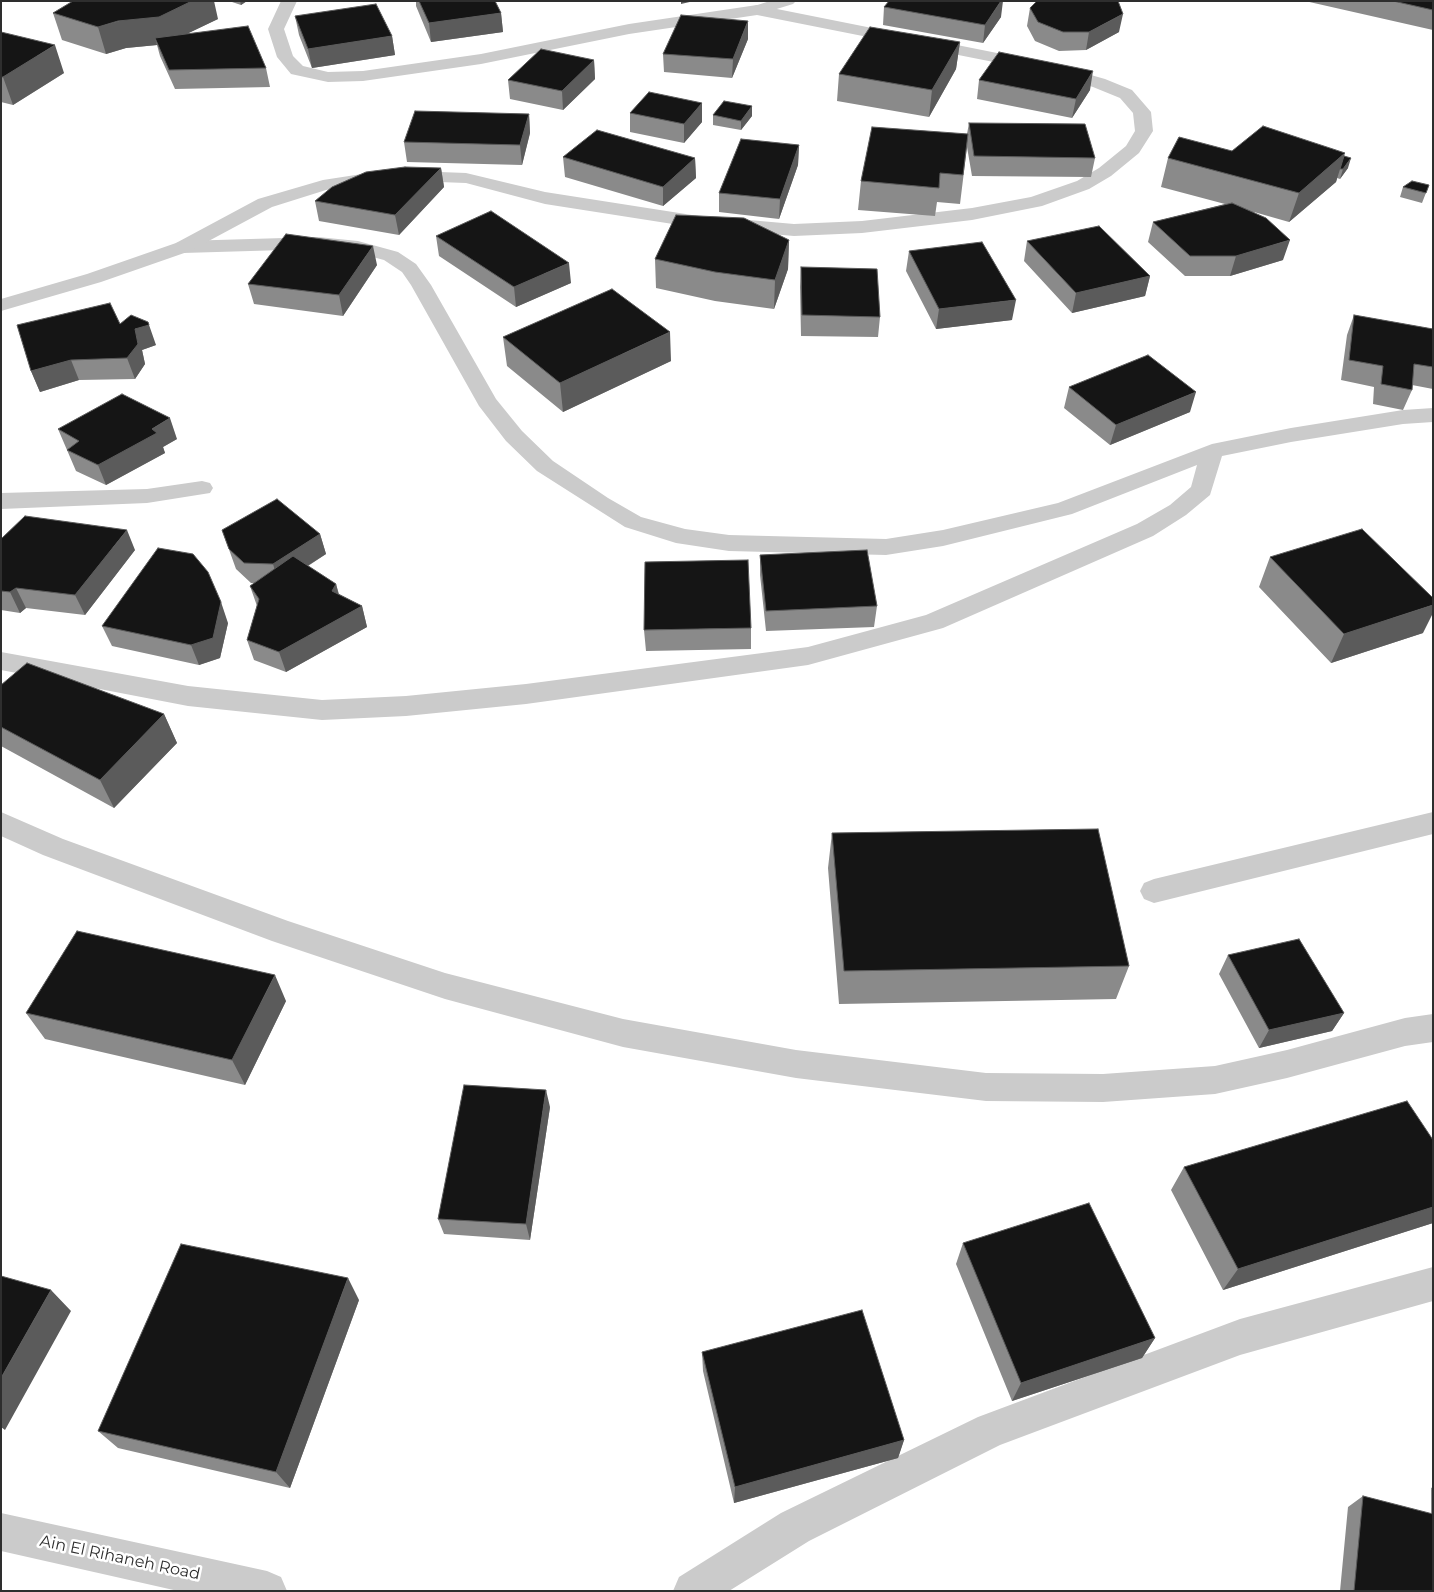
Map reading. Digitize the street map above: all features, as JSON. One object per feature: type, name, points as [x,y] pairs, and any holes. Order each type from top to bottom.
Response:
[{"type":"street","points":[[289,1],[276,29],[285,57],[297,70],[328,77],[363,76],[481,58],[629,29],[757,10],[788,1]]},
{"type":"street","points":[[1,305],[94,278],[183,247],[265,203],[323,185],[362,179],[413,176],[466,178],[545,198],[701,222],[794,230],[862,227],[917,221],[1035,202],[1083,185],[1105,172],[1133,150],[1144,132],[1142,112],[1126,94],[1090,80],[1052,69],[757,10]]},
{"type":"street","points":[[183,247],[318,243],[351,245],[391,256],[409,268],[421,285],[491,407],[514,436],[546,466],[600,503],[633,522],[684,537],[729,543],[886,547],[943,538],[1064,509],[1212,451],[1291,435],[1403,417],[1433,415]]},
{"type":"street","points":[[1,661],[188,696],[322,710],[406,706],[526,694],[808,656],[934,622],[1145,530],[1178,510],[1202,490],[1212,451]]},
{"type":"street","points":[[1,501],[147,496],[202,488]]},
{"type":"street","points":[[1154,892],[1433,822]]},
{"type":"street","points":[[1,823],[53,847],[282,932],[446,986],[623,1034],[796,1064],[986,1087],[1104,1088],[1215,1080],[1287,1064],[1405,1032],[1433,1028]]},
{"type":"street","points":[[693,1591],[795,1527],[991,1430],[1240,1337],[1433,1284]]},
{"type":"street","name":"Ain El Rihaneh Road","points":[[1,1532],[178,1581],[267,1591]]},
{"type":"building","points":[[73,1],[192,1],[159,17],[118,21],[98,27],[53,13]]},
{"type":"building","points":[[419,1],[495,1],[501,13],[429,23]]},
{"type":"building","points":[[889,1],[1001,1],[985,25],[884,7]]},
{"type":"building","points":[[1037,1],[1118,1],[1123,14],[1089,32],[1063,32],[1038,22],[1030,8]]},
{"type":"building","points":[[1393,1],[1433,1],[1433,10]]},
{"type":"building","points":[[376,4],[392,36],[308,49],[295,16]]},
{"type":"building","points":[[681,15],[748,21],[733,59],[663,54]]},
{"type":"building","points":[[248,26],[266,68],[169,70],[155,38]]},
{"type":"building","points":[[870,27],[960,42],[932,90],[839,74]]},
{"type":"building","points":[[1,32],[55,45],[1,77]]},
{"type":"building","points":[[541,49],[594,60],[562,91],[508,80]]},
{"type":"building","points":[[999,52],[1093,71],[1076,99],[979,80]]},
{"type":"building","points":[[649,92],[702,103],[684,124],[630,113]]},
{"type":"building","points":[[724,101],[752,106],[741,121],[713,115]]},
{"type":"building","points":[[415,111],[529,114],[520,145],[404,142]]},
{"type":"building","points":[[969,123],[1085,124],[1095,158],[974,156]]},
{"type":"building","points":[[1263,126],[1345,153],[1299,193],[1168,158],[1179,137],[1232,151]]},
{"type":"building","points":[[872,127],[968,134],[963,175],[940,173],[939,188],[861,181]]},
{"type":"building","points":[[597,130],[695,158],[663,187],[563,157]]},
{"type":"building","points":[[741,139],[799,145],[780,199],[719,193]]},
{"type":"building","points":[[1344,156],[1351,158],[1343,169],[1340,169]]},
{"type":"building","points":[[405,167],[441,168],[395,215],[315,201],[332,187],[366,172]]},
{"type":"building","points":[[1412,181],[1429,185],[1426,193],[1403,187]]},
{"type":"building","points":[[1232,203],[1266,218],[1290,240],[1236,256],[1190,256],[1153,222]]},
{"type":"building","points":[[491,211],[569,263],[514,287],[436,236]]},
{"type":"building","points":[[676,215],[744,218],[789,240],[775,280],[715,272],[655,259]]},
{"type":"building","points":[[1099,226],[1150,276],[1076,293],[1027,241]]},
{"type":"building","points":[[286,234],[373,246],[339,295],[248,284]]},
{"type":"building","points":[[982,242],[1016,300],[939,309],[909,251]]},
{"type":"building","points":[[801,267],[877,269],[880,317],[802,315]]},
{"type":"building","points":[[612,289],[670,332],[560,383],[503,337]]},
{"type":"building","points":[[110,303],[120,324],[131,315],[148,322],[149,325],[135,329],[138,344],[127,358],[71,360],[31,371],[17,325]]},
{"type":"building","points":[[1354,315],[1433,329],[1433,367],[1414,364],[1412,390],[1381,384],[1383,366],[1349,360]]},
{"type":"building","points":[[1148,355],[1196,392],[1116,425],[1069,387]]},
{"type":"building","points":[[122,394],[170,418],[152,429],[157,433],[98,465],[67,450],[79,441],[58,429]]},
{"type":"building","points":[[277,499],[320,534],[273,564],[244,563],[229,549],[222,530]]},
{"type":"building","points":[[25,516],[127,530],[75,595],[16,588],[10,592],[1,591],[1,539]]},
{"type":"building","points":[[1362,529],[1433,598],[1433,605],[1344,634],[1270,557]]},
{"type":"building","points":[[158,548],[193,554],[208,572],[221,602],[213,638],[191,645],[102,626]]},
{"type":"building","points":[[867,550],[877,606],[766,611],[760,555]]},
{"type":"building","points":[[293,556],[336,584],[332,591],[362,606],[279,652],[247,640],[259,599],[250,586]]},
{"type":"building","points":[[748,560],[751,628],[644,630],[645,562]]},
{"type":"building","points":[[27,663],[164,714],[100,780],[1,727],[1,685]]},
{"type":"building","points":[[1098,829],[1129,966],[844,971],[832,833]]},
{"type":"building","points":[[77,931],[275,975],[232,1060],[26,1013]]},
{"type":"building","points":[[1299,939],[1344,1013],[1269,1030],[1228,955]]},
{"type":"building","points":[[464,1085],[546,1090],[526,1224],[438,1219]]},
{"type":"building","points":[[1407,1101],[1433,1140],[1433,1207],[1238,1269],[1184,1167]]},
{"type":"building","points":[[1089,1203],[1155,1338],[1021,1383],[963,1243]]},
{"type":"building","points":[[181,1244],[348,1278],[276,1472],[98,1431]]},
{"type":"building","points":[[1,1276],[51,1290],[1,1378]]},
{"type":"building","points":[[862,1310],[904,1440],[735,1487],[702,1352]]},
{"type":"building","points":[[1363,1496],[1433,1514],[1433,1591],[1354,1591]]}]
